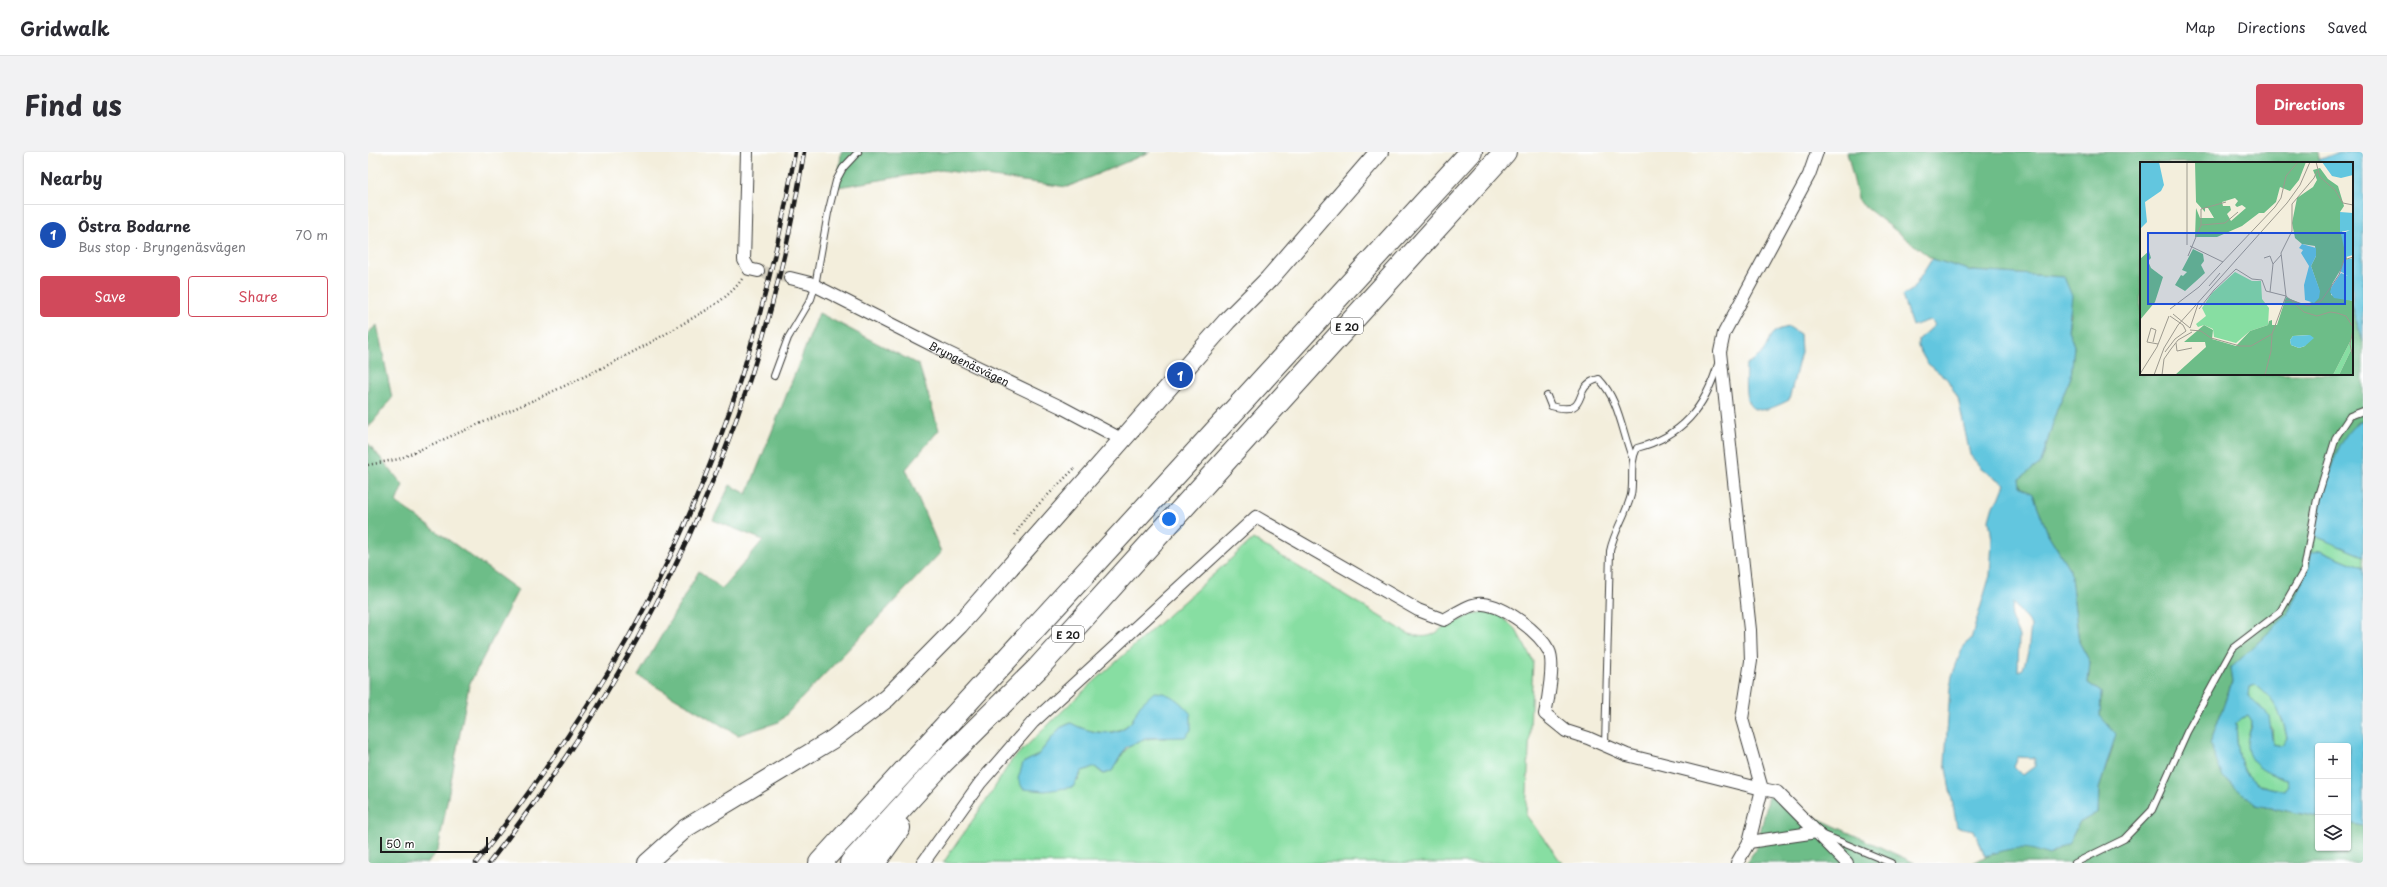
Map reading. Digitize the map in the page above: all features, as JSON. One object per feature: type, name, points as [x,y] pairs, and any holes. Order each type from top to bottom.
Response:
[{"type":"highway","name":"E 20","points":[[820,863],[1471,152]]},
{"type":"highway","name":"E 20","points":[[851,863],[942,763],[1038,668],[1506,152]]},
{"type":"highway","points":[[874,863],[891,838],[926,796],[942,763]]},
{"type":"street","points":[[747,152],[744,260],[754,270]]},
{"type":"street","points":[[647,863],[672,839],[833,739],[887,698],[959,625],[1227,321],[1269,279],[1379,152]]},
{"type":"street","points":[[1737,863],[1749,842],[1762,789],[1742,718],[1751,661],[1750,630],[1720,357],[1724,333],[1809,175],[1817,152]]},
{"type":"street","name":"Bryngenäsvägen","points":[[790,278],[815,286],[940,349],[1061,407],[1123,440]]},
{"type":"street","points":[[923,863],[980,783],[1032,722],[1256,517],[1418,610],[1444,620],[1471,606],[1482,603],[1496,607],[1526,624],[1550,651],[1551,679],[1546,714],[1566,731],[1627,755],[1777,792],[1847,863]]},
{"type":"street","points":[[663,863],[692,832],[696,824]]},
{"type":"street","points":[[1749,842],[1817,832]]},
{"type":"lane","points":[[774,376],[788,338],[811,299],[815,286],[828,213],[836,181],[843,168],[858,152]]},
{"type":"lane","points":[[1632,457],[1637,448],[1664,439],[1694,414],[1707,392],[1720,357]]},
{"type":"lane","points":[[1547,396],[1551,406],[1563,410],[1573,408],[1580,401],[1582,389],[1590,381],[1599,379],[1608,389],[1618,409],[1632,457],[1631,494],[1613,537],[1610,551],[1605,746]]},
{"type":"lane","points":[[2075,863],[2124,839],[2152,810],[2187,732],[2233,648],[2280,612],[2304,570],[2317,499],[2336,437],[2350,416],[2363,411]]},
{"type":"lane","points":[[1817,832],[1891,863]]},
{"type":"path","points":[[368,465],[399,459],[639,350],[705,311],[736,288],[754,270]]},
{"type":"path","points":[[1013,543],[1026,517],[1077,467]]},
{"type":"green space","points":[[841,152],[1150,152],[1067,187],[941,170],[838,187]]},
{"type":"green space","points":[[1847,152],[2318,152],[2320,162],[2140,162],[2140,375],[2353,375],[2353,308],[2363,342],[2363,421],[2356,423],[2320,508],[2309,567],[2287,615],[2230,669],[2232,681],[2210,744],[2256,805],[2315,816],[2315,851],[2351,851],[2351,824],[2363,826],[2363,863],[1973,863],[1994,853],[2017,847],[2032,848],[2050,855],[2069,843],[2079,823],[2098,812],[2099,789],[2113,746],[2100,716],[2101,692],[2088,683],[2090,662],[2079,642],[2070,570],[2048,534],[2033,494],[2020,486],[2019,479],[2041,463],[2057,409],[2071,377],[2074,346],[2068,330],[2071,315],[2064,277],[1972,271],[1932,259],[1859,202]]},
{"type":"green space","points":[[819,313],[919,365],[939,430],[906,469],[941,552],[779,722],[738,735],[638,676],[699,571],[722,589],[763,540],[713,520],[730,485],[747,494]]},
{"type":"green space","points":[[377,325],[392,398],[368,428],[368,333]]},
{"type":"green space","points":[[368,443],[403,485],[396,502],[518,590],[469,685],[438,850],[427,863],[368,863]]},
{"type":"green space","points":[[2315,536],[2363,556],[2363,568],[2320,550],[2311,553]]},
{"type":"green space","points":[[1253,539],[1407,633],[1413,635],[1423,637],[1432,635],[1445,625],[1452,624],[1472,614],[1488,611],[1500,615],[1516,630],[1533,661],[1526,815],[1562,863],[943,863],[988,798],[1011,761],[1077,697]],"holes":[[[1140,706],[1167,738],[1155,738],[1139,741],[1128,748],[1112,771],[1103,774],[1095,767],[1082,771],[1078,781],[1023,763],[1038,755],[1060,728],[1070,723],[1092,731],[1115,731],[1129,724]]]},
{"type":"green space","points":[[2256,685],[2273,703],[2283,723],[2287,739],[2282,746],[2273,744],[2272,728],[2248,695],[2249,687]]},
{"type":"green space","points":[[2249,716],[2252,722],[2247,742],[2275,776],[2287,779],[2289,785],[2285,790],[2270,788],[2259,784],[2250,778],[2244,770],[2238,750],[2236,724],[2242,718]]},
{"type":"green space","points":[[1769,796],[1915,863],[1746,863],[1756,849]]},
{"type":"water","points":[[2339,152],[2363,152],[2363,342],[2353,308],[2353,162],[2320,162],[2319,160]]},
{"type":"water","points":[[1932,259],[1972,271],[2064,277],[2072,296],[2068,330],[2074,346],[2071,377],[2057,409],[2041,463],[2019,479],[2020,486],[2033,494],[2048,534],[2070,570],[2079,642],[2090,662],[2088,683],[2101,692],[2100,716],[2116,734],[2099,789],[2098,812],[2079,823],[2069,843],[2049,855],[2032,849],[2017,848],[1985,856],[1974,830],[1957,827],[1945,763],[1950,687],[1952,676],[1963,646],[1971,639],[1990,575],[1992,540],[1989,519],[1993,505],[1999,499],[2005,484],[1981,468],[1970,455],[1958,398],[1947,379],[1927,363],[1918,347],[1918,340],[1935,325],[1930,320],[1912,326],[1902,296],[1912,290]],"holes":[[[2013,603],[2031,625],[2028,652],[2023,669],[2018,671],[2019,636],[2011,618]],[[2018,757],[2035,758],[2035,766],[2023,775],[2014,766]]]},
{"type":"water","points":[[1789,327],[1800,334],[1801,352],[1789,400],[1763,410],[1756,409],[1750,406],[1747,399],[1745,378],[1746,364],[1759,356],[1775,332]]},
{"type":"water","points":[[2363,421],[2363,556],[2315,536],[2325,489],[2336,454],[2344,438],[2353,427]]},
{"type":"water","points":[[2320,550],[2363,568],[2363,826],[2351,824],[2351,743],[2315,743],[2315,816],[2256,805],[2223,777],[2210,744],[2232,682],[2230,669],[2287,615],[2309,567],[2311,553]],"holes":[[[2256,685],[2263,691],[2277,709],[2283,723],[2287,738],[2282,746],[2273,744],[2269,716],[2248,696],[2249,687]],[[2248,716],[2252,722],[2247,743],[2250,757],[2254,763],[2266,772],[2287,779],[2289,785],[2285,790],[2270,788],[2259,784],[2250,778],[2244,770],[2238,750],[2236,724],[2242,718]]]},
{"type":"water","points":[[1154,692],[1160,692],[1175,698],[1191,714],[1191,730],[1185,737],[1146,738],[1126,747],[1112,771],[1104,774],[1095,767],[1082,771],[1073,787],[1045,791],[1023,789],[1018,779],[1023,763],[1038,755],[1060,728],[1071,723],[1092,731],[1108,733],[1123,729],[1134,718],[1140,705]]},
{"type":"tunnel","points":[[758,271],[790,278]]},
{"type":"railway","points":[[476,863],[545,770],[588,705],[608,673],[646,605],[673,551],[697,497],[719,441],[756,327],[784,211],[795,152]]},
{"type":"railway","points":[[489,863],[548,783],[602,700],[650,615],[693,528],[730,438],[761,345],[785,250],[804,152]]},
{"type":"place","name":"Östra Bodarne","points":[[1180,375]]}]
